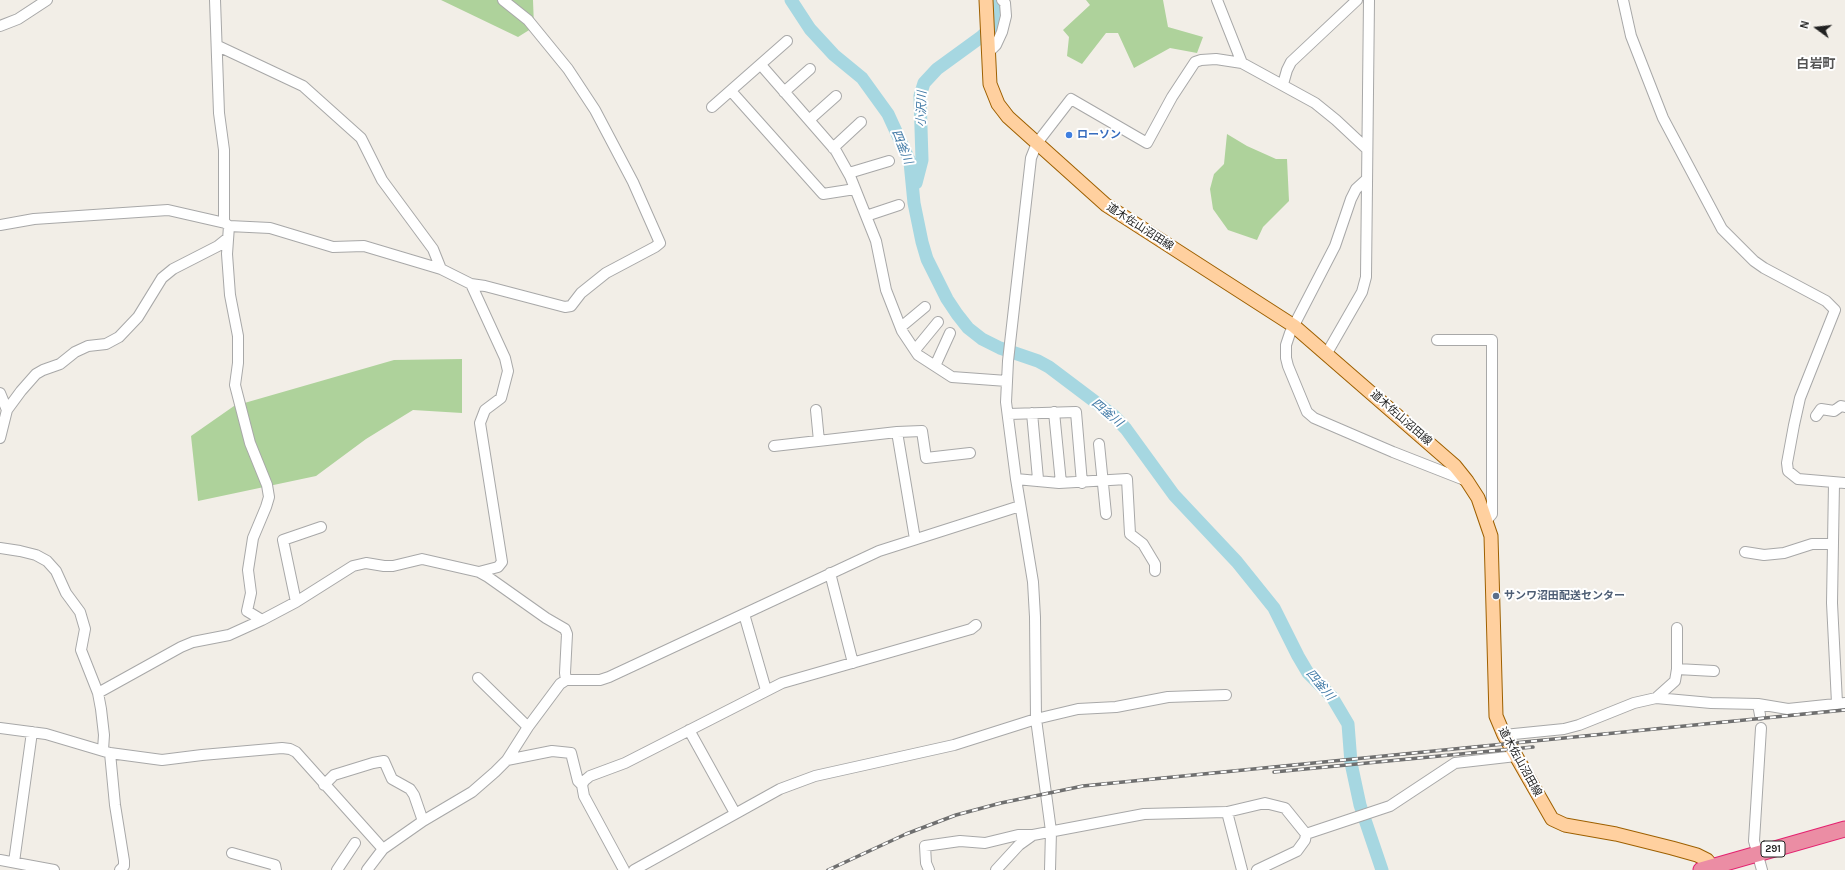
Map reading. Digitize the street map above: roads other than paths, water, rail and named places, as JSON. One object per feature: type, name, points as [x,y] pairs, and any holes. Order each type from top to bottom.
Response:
[{"type":"highway","name":"291","points":[[1706,868],[1845,829]]},
{"type":"main road","name":"道木佐山沼田線","points":[[986,0],[990,84],[998,104],[1008,117],[1106,205],[1294,326],[1327,353],[1455,466],[1467,481],[1478,498],[1487,520],[1490,536],[1494,707],[1496,716],[1504,735],[1552,819],[1557,823],[1616,834],[1697,855],[1707,860],[1706,868]]},
{"type":"street","points":[[0,26],[18,18],[47,0]]},
{"type":"street","points":[[215,0],[218,46],[219,113],[224,157],[230,295],[238,336],[238,363],[235,385],[250,442],[268,490],[266,507],[253,538],[248,570],[251,593],[247,611],[262,620]]},
{"type":"street","points":[[0,225],[34,219],[168,210],[227,224],[270,228],[333,247],[364,246],[441,269],[471,284],[485,286],[565,306],[571,306],[581,293],[606,273],[660,243],[633,182],[595,110],[568,69],[528,20],[503,0]]},
{"type":"street","points":[[988,53],[996,45],[1002,32],[1006,16],[1005,3],[1002,0]]},
{"type":"street","points":[[1217,0],[1242,63]]},
{"type":"street","points":[[1283,84],[1291,62],[1357,0]]},
{"type":"street","points":[[1327,353],[1362,292],[1366,278],[1369,0]]},
{"type":"street","points":[[1623,0],[1631,36],[1663,118],[1722,229],[1754,261],[1764,268],[1832,305],[1834,310],[1800,398],[1787,463],[1788,471],[1798,479],[1845,483]]},
{"type":"street","points":[[712,107],[787,41]]},
{"type":"street","points":[[218,46],[303,86],[361,138],[382,180],[433,249],[441,269]]},
{"type":"street","points":[[1050,870],[1051,831],[1036,719],[1036,616],[1033,582],[1020,506],[1006,402],[1010,336],[1031,158],[1037,143],[1071,99],[1147,143],[1172,97],[1195,62],[1216,59],[1242,63],[1283,84],[1324,110],[1367,149]]},
{"type":"street","points":[[761,65],[833,148],[848,173],[876,241],[886,290],[901,327],[918,355],[952,377],[1007,382]]},
{"type":"street","points":[[784,92],[810,69]]},
{"type":"street","points":[[731,91],[823,194],[855,189]]},
{"type":"street","points":[[809,120],[836,96]]},
{"type":"street","points":[[833,148],[861,122]]},
{"type":"street","points":[[848,173],[889,161]]},
{"type":"street","points":[[1367,179],[1356,189],[1351,199],[1335,246],[1294,326],[1286,345],[1286,358],[1307,412],[1314,418],[1393,452],[1467,481]]},
{"type":"street","points":[[866,216],[899,205]]},
{"type":"street","points":[[0,438],[7,410],[21,391],[42,370],[60,364],[74,352],[81,349],[106,344],[119,337],[138,318],[162,278],[173,269],[218,246],[228,238]]},
{"type":"street","points":[[471,284],[505,358],[508,371],[501,398],[485,410],[480,426],[502,562],[498,567],[479,572]]},
{"type":"street","points":[[901,327],[925,307]]},
{"type":"street","points":[[915,350],[938,322]]},
{"type":"street","points":[[935,366],[950,334]]},
{"type":"street","points":[[1437,340],[1492,340],[1492,514],[1487,520]]},
{"type":"street","points":[[0,394],[7,410]]},
{"type":"street","points":[[1816,416],[1821,409],[1834,411],[1841,406],[1845,407]]},
{"type":"street","points":[[816,410],[819,441]]},
{"type":"street","points":[[1054,412],[1061,483]]},
{"type":"street","points":[[1008,414],[1076,412],[1082,483]]},
{"type":"street","points":[[1032,413],[1038,480]]},
{"type":"street","points":[[774,446],[897,432],[922,431],[926,458],[970,453]]},
{"type":"street","points":[[897,432],[915,539]]},
{"type":"street","points":[[1099,444],[1106,514]]},
{"type":"street","points":[[1016,479],[1061,483],[1082,483],[1127,479],[1130,534],[1143,544],[1155,564],[1154,571]]},
{"type":"street","points":[[1504,735],[1564,729],[1579,725],[1634,703],[1656,698],[1711,703],[1758,704],[1788,709],[1841,703],[1832,603],[1834,483]]},
{"type":"street","points":[[367,870],[383,849],[422,821],[472,792],[507,760],[528,727],[560,684],[566,680],[600,680],[609,677],[830,573],[879,552],[1020,506]]},
{"type":"street","points":[[296,602],[283,540],[321,527]]},
{"type":"street","points":[[1745,552],[1770,554],[1784,553],[1812,544],[1833,544]]},
{"type":"street","points":[[0,548],[20,550],[36,555],[47,561],[56,570],[66,593],[77,606],[84,621],[85,632],[81,650],[98,693],[124,861],[124,866],[120,870]]},
{"type":"street","points":[[98,693],[181,647],[193,642],[228,635],[262,620],[296,602],[360,564],[366,563],[384,566],[408,563],[422,558],[479,572],[500,583],[546,618],[565,629],[567,634],[566,680]]},
{"type":"street","points":[[830,573],[853,663]]},
{"type":"street","points":[[744,614],[766,690]]},
{"type":"street","points":[[582,785],[584,780],[590,776],[625,763],[766,690],[794,679],[972,629],[976,625]]},
{"type":"street","points":[[1656,698],[1672,686],[1675,681],[1678,669],[1677,628]]},
{"type":"street","points":[[1678,669],[1714,671]]},
{"type":"street","points":[[478,678],[528,727]]},
{"type":"street","points":[[634,870],[780,789],[815,776],[954,745],[1036,719],[1078,709],[1116,707],[1168,697],[1226,695]]},
{"type":"street","points":[[1758,704],[1760,715]]},
{"type":"street","points":[[0,728],[46,734],[106,751],[162,760],[240,751],[282,748],[290,749],[296,752],[383,849]]},
{"type":"street","points":[[1760,728],[1754,841],[1762,870]]},
{"type":"street","points":[[689,730],[735,813]]},
{"type":"street","points":[[14,862],[32,732]]},
{"type":"street","points":[[507,760],[552,751],[571,753],[578,781],[582,785],[584,796],[624,870]]},
{"type":"street","points":[[1306,834],[1390,806],[1455,763],[1516,756]]},
{"type":"street","points":[[324,785],[334,775],[384,761],[392,779],[410,789],[414,795],[422,821]]},
{"type":"street","points":[[929,870],[926,863],[925,846],[960,841],[985,843],[1018,835],[1032,835],[1144,814],[1227,812],[1265,803],[1285,808],[1306,834],[1305,840],[1297,851],[1257,870]]},
{"type":"street","points":[[1227,812],[1242,870]]},
{"type":"street","points":[[996,870],[1019,845],[1032,835]]},
{"type":"street","points":[[338,870],[355,843]]},
{"type":"street","points":[[232,853],[275,865],[276,870]]},
{"type":"street","points":[[0,860],[54,870]]},
{"type":"waterway","name":"四釜川","points":[[791,0],[810,29],[834,55],[862,78],[888,114],[910,162],[914,203],[927,259],[947,299],[968,328],[982,339],[1000,348],[1038,361],[1049,367],[1114,416],[1126,429],[1174,495],[1237,562],[1274,608],[1308,673],[1332,697],[1348,724],[1351,763],[1360,805],[1382,870]]},
{"type":"waterway","name":"小沢川","points":[[916,183],[922,160],[920,96],[924,83],[937,69],[981,37],[993,26],[994,0]]},
{"type":"railway","points":[[828,870],[906,834],[956,815],[1001,803],[1083,786],[1845,710]]},
{"type":"railway","points":[[1274,772],[1533,747]]},
{"type":"place","name":"ローソン","points":[[1069,135]]},
{"type":"place","name":"サンワ沼田配送センター","points":[[1496,596]]},
{"type":"district","name":"白岩町","points":[[1816,64]]}]
